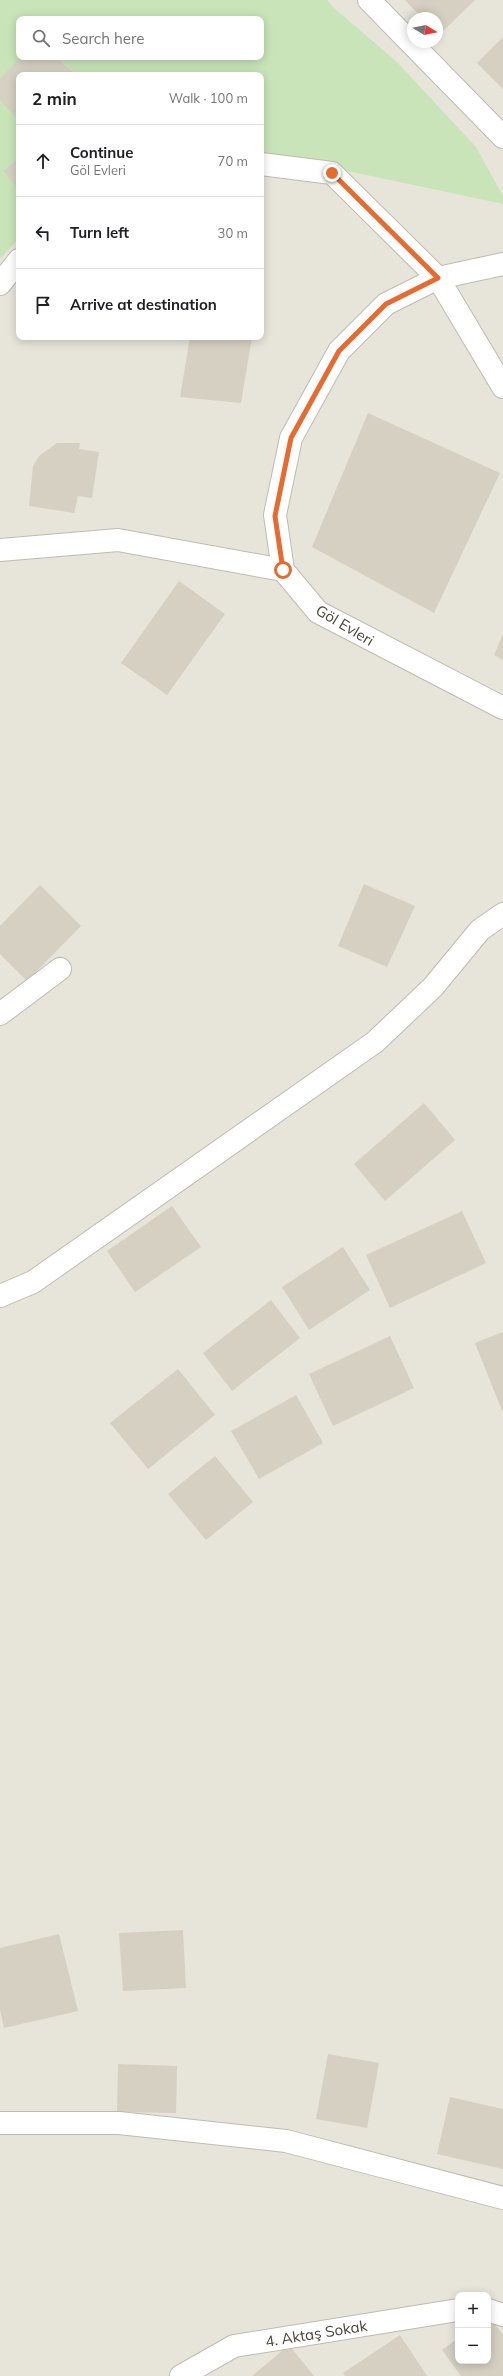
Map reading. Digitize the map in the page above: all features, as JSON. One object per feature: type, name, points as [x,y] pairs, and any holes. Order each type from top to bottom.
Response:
[{"type":"street","points":[[369,0],[503,137]]},
{"type":"street","points":[[264,164],[332,173],[438,278],[503,387]]},
{"type":"street","points":[[0,284],[16,264]]},
{"type":"street","points":[[0,550],[118,540],[283,570],[275,516],[291,438],[339,351],[386,304],[438,278],[503,264]]},
{"type":"street","name":"Göl Evleri","points":[[283,570],[318,612],[503,708]]},
{"type":"street","points":[[0,1296],[33,1282],[375,1042],[433,986],[480,930],[503,914]]},
{"type":"street","points":[[0,1014],[60,969]]},
{"type":"street","points":[[0,2123],[119,2123],[286,2141],[503,2198]]},
{"type":"street","name":"4. Aktaş Sokak","points":[[181,2376],[234,2346],[455,2310]]},
{"type":"street","points":[[491,2311],[503,2315]]},
{"type":"shaded area","points":[[0,0],[503,0],[503,2376],[0,2376]]},
{"type":"green space","points":[[0,0],[327,0],[334,8],[397,62],[476,147],[503,196],[503,204],[277,156],[264,156],[264,72],[16,72],[16,241],[0,259]]},
{"type":"building","points":[[405,0],[475,0],[443,31],[443,12],[416,12]]},
{"type":"building","points":[[503,37],[503,89],[477,63]]},
{"type":"building","points":[[18,60],[58,60],[72,72],[16,72],[16,118],[0,100],[0,79]]},
{"type":"building","points":[[16,160],[16,186],[3,171]]},
{"type":"building","points":[[190,340],[252,340],[241,403],[180,397]]},
{"type":"building","points":[[368,413],[500,473],[434,613],[312,547]]},
{"type":"building","points":[[57,443],[80,443],[79,449],[99,452],[92,498],[78,496],[74,513],[29,506],[33,466],[39,456]]},
{"type":"building","points":[[179,581],[225,614],[167,695],[121,663]]},
{"type":"building","points":[[503,634],[503,660],[494,655]]},
{"type":"building","points":[[364,884],[415,906],[387,967],[338,946]]},
{"type":"building","points":[[40,885],[81,926],[27,981],[0,954],[0,926]]},
{"type":"building","points":[[424,1103],[455,1140],[385,1201],[354,1164]]},
{"type":"building","points":[[172,1206],[201,1247],[135,1292],[107,1251]]},
{"type":"building","points":[[462,1211],[486,1263],[390,1308],[366,1255]]},
{"type":"building","points":[[343,1247],[370,1290],[309,1330],[282,1287]]},
{"type":"building","points":[[271,1300],[300,1338],[232,1391],[203,1353]]},
{"type":"building","points":[[503,1332],[503,1413],[475,1343]]},
{"type":"building","points":[[390,1336],[414,1388],[333,1426],[309,1374]]},
{"type":"building","points":[[178,1369],[215,1415],[148,1469],[110,1423]]},
{"type":"building","points":[[296,1395],[323,1443],[259,1479],[231,1431]]},
{"type":"building","points":[[215,1456],[253,1502],[206,1540],[168,1494]]},
{"type":"building","points":[[183,1930],[186,1988],[123,1991],[119,1933]]},
{"type":"building","points":[[59,1934],[78,2011],[4,2028],[0,2010],[0,1948]]},
{"type":"building","points":[[328,2054],[379,2063],[367,2128],[316,2119]]},
{"type":"building","points":[[118,2064],[177,2066],[176,2113],[117,2112]]},
{"type":"building","points":[[450,2097],[503,2109],[503,2169],[437,2154]]},
{"type":"building","points":[[491,2318],[503,2335],[503,2376],[461,2376],[442,2350],[455,2340],[455,2364],[491,2364]]},
{"type":"building","points":[[400,2335],[427,2376],[345,2376],[343,2373]]},
{"type":"building","points":[[289,2345],[314,2376],[252,2376]]},
{"type":"route","points":[[283,570],[275,516],[291,438],[339,351],[386,304],[438,278],[332,173]]}]
